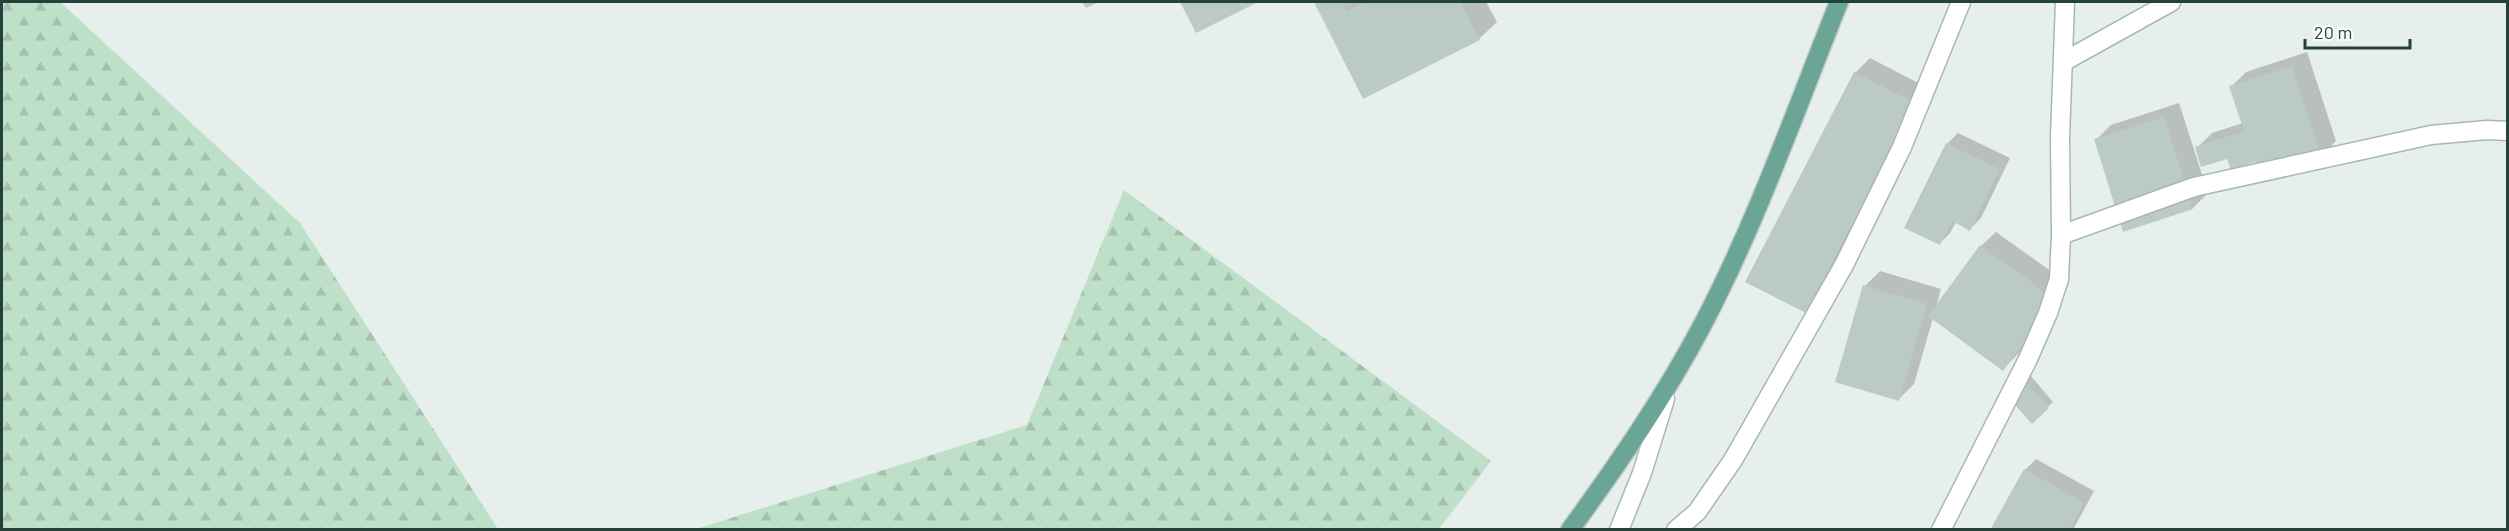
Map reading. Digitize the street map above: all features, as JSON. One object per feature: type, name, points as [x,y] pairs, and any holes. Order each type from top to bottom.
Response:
[{"type":"main road","points":[[1570,530],[1651,411],[1703,324],[1753,216],[1839,2]]},
{"type":"street","points":[[1676,530],[1697,512],[1732,460],[1844,266],[1902,147],[1961,2]]},
{"type":"street","points":[[1941,530],[2028,359],[2048,313],[2059,279],[2060,137],[2065,2]]},
{"type":"street","points":[[2063,62],[2171,2]]},
{"type":"street","points":[[2061,235],[2194,187],[2431,135],[2487,130],[2508,131]]},
{"type":"street","points":[[1619,530],[1642,473],[1658,417],[1683,358]]},
{"type":"green space","points":[[2,2],[60,2],[300,223],[498,529],[2,529]]},
{"type":"green space","points":[[1124,190],[1491,461],[1439,529],[696,529],[1027,425]]},
{"type":"building","points":[[1082,2],[1099,2],[1086,8]]},
{"type":"building","points":[[1180,2],[1258,2],[1196,33]]},
{"type":"building","points":[[1314,2],[1342,2],[1347,11],[1366,2],[1460,2],[1480,40],[1363,99]]},
{"type":"building","points":[[2292,66],[2322,157],[2260,177],[2255,162],[2231,170],[2227,159],[2201,167],[2195,147],[2244,131],[2229,86]]},
{"type":"building","points":[[1854,72],[1915,103],[1806,313],[1745,282]]},
{"type":"building","points":[[2164,117],[2193,209],[2123,232],[2094,139]]},
{"type":"building","points":[[1946,143],[2000,169],[1970,231],[1952,221],[1940,245],[1904,228]]},
{"type":"building","points":[[1980,245],[2055,299],[2003,371],[1928,316]]},
{"type":"building","points":[[1863,285],[1927,304],[1899,401],[1835,382]]},
{"type":"building","points":[[2025,381],[2049,408],[2032,424],[2007,396]]},
{"type":"building","points":[[2024,469],[2084,502],[2069,530],[1990,530]]}]
